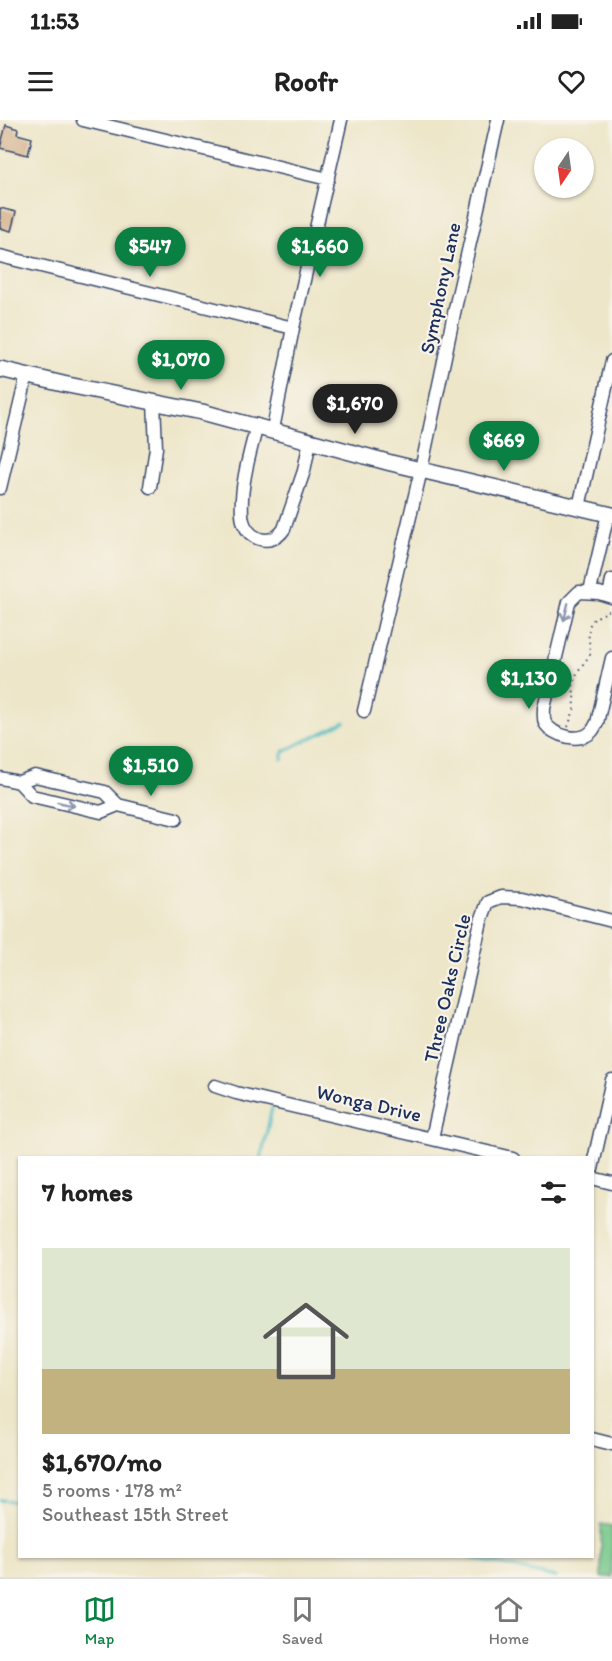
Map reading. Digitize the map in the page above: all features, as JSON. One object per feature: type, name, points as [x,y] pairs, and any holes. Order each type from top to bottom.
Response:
[{"type":"main road","points":[[0,369],[257,425],[421,470],[610,515]]},
{"type":"street","points":[[83,120],[328,179]]},
{"type":"street","points":[[273,429],[293,328],[341,120]]},
{"type":"street","name":"Symphony Lane","points":[[364,711],[421,470],[498,120]]},
{"type":"street","points":[[0,256],[293,328]]},
{"type":"street","points":[[579,507],[612,361]]},
{"type":"street","points":[[0,488],[2,470],[27,375]]},
{"type":"street","points":[[150,487],[156,447],[154,402]]},
{"type":"street","points":[[257,425],[246,474],[242,514],[246,530],[257,538],[274,539],[284,528],[304,471],[310,440]]},
{"type":"street","points":[[590,591],[610,515]]},
{"type":"street","points":[[598,559],[612,562]]},
{"type":"street","points":[[612,580],[610,598],[590,591],[579,592],[569,602],[544,708],[544,720],[550,729],[556,733],[578,738],[592,731],[597,723],[612,658]]},
{"type":"street","points":[[0,778],[19,782],[35,776],[105,792],[118,805],[176,819]]},
{"type":"street","points":[[19,782],[32,796],[100,812],[118,805]]},
{"type":"street","name":"Three Oaks Circle","points":[[432,1138],[481,921],[488,902],[501,897],[522,898],[612,921]]},
{"type":"street","points":[[594,1159],[612,1080]]},
{"type":"street","name":"Wonga Drive","points":[[215,1086],[236,1093],[505,1156]]},
{"type":"street","points":[[594,1178],[612,1182]]},
{"type":"street","points":[[594,1440],[612,1444]]},
{"type":"path","points":[[566,732],[575,707],[573,683],[578,671],[590,655],[587,631],[598,616],[608,612],[606,608],[610,598]]},
{"type":"green space","points":[[601,1524],[612,1526],[612,1577],[601,1577]]},
{"type":"building","points":[[6,125],[18,129],[17,134],[32,138],[28,155],[0,148]]},
{"type":"building","points":[[0,208],[16,212],[11,231],[0,228]]},
{"type":"waterway","points":[[282,759],[284,751],[345,722]]},
{"type":"waterway","points":[[261,1156],[272,1108]]},
{"type":"waterway","points":[[0,1500],[18,1502]]},
{"type":"waterway","points":[[470,1558],[556,1577]]}]
